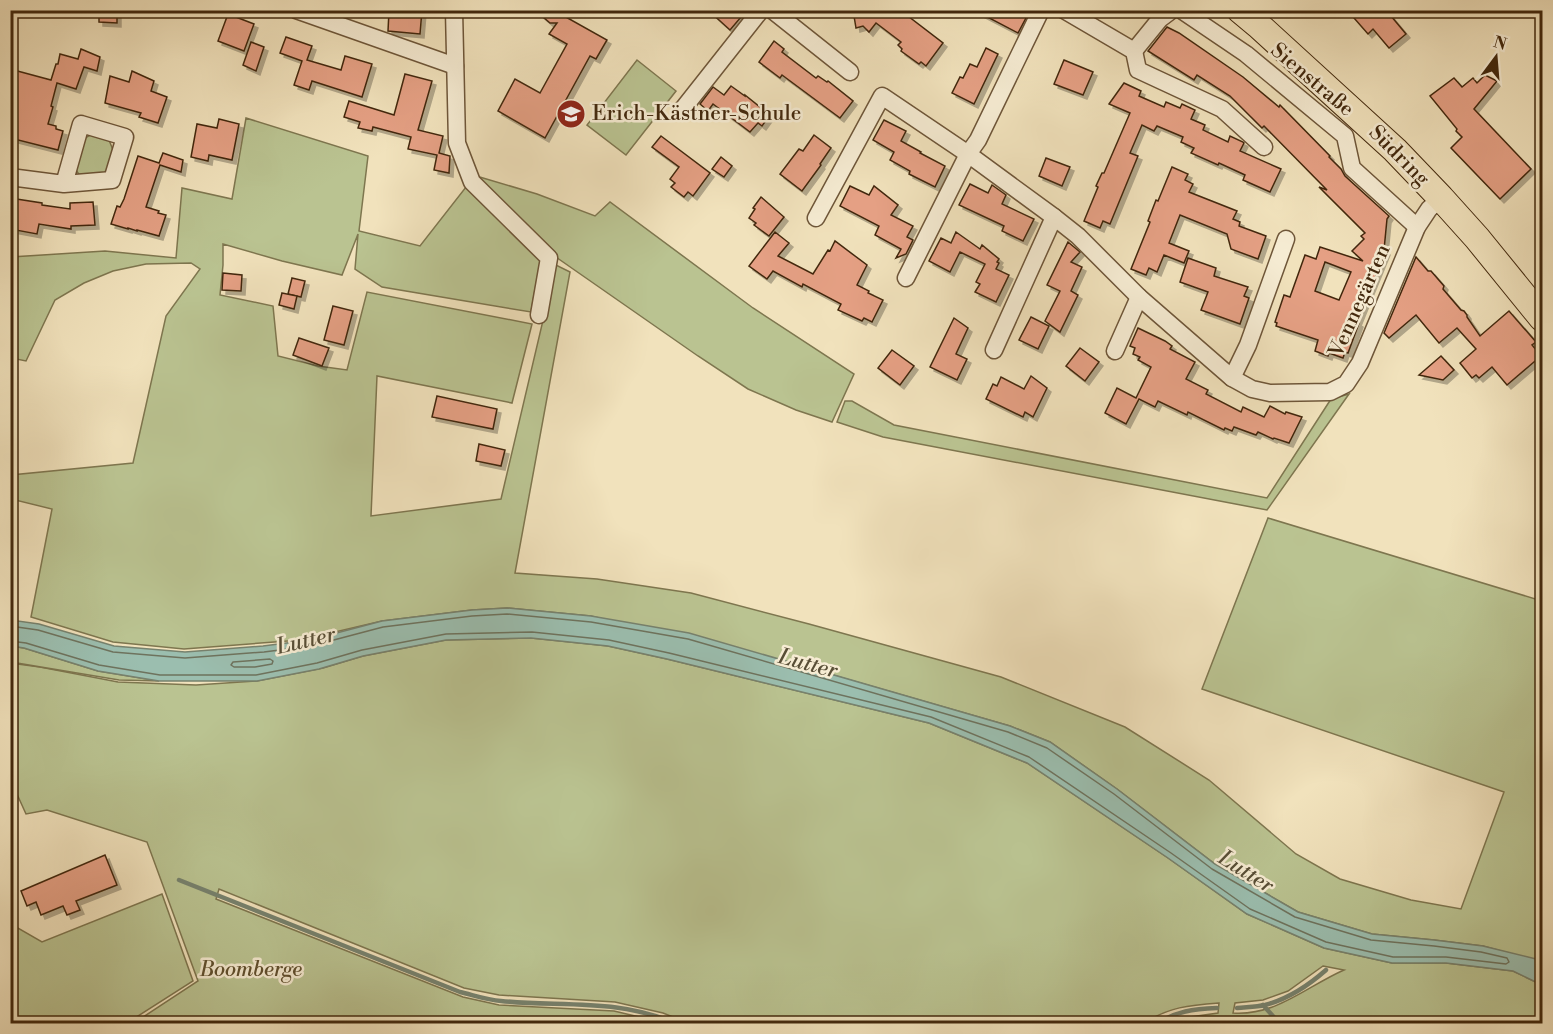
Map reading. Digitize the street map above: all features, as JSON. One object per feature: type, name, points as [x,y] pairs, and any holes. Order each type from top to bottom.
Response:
[{"type":"main road","name":"Südring","points":[[1240,10],[1395,150],[1442,198],[1542,318]]},
{"type":"street","points":[[296,10],[455,66]]},
{"type":"street","points":[[454,10],[457,143],[472,182],[549,258],[539,315]]},
{"type":"street","points":[[682,110],[761,10]]},
{"type":"street","points":[[772,10],[850,72]]},
{"type":"street","points":[[906,278],[968,154],[978,140],[1041,10]]},
{"type":"street","points":[[1064,10],[1134,51],[1138,70],[1222,108],[1263,147]]},
{"type":"street","points":[[1134,51],[1160,19],[1172,10]]},
{"type":"street","name":"Sienstraße","points":[[1181,10],[1246,54],[1345,136],[1352,168],[1417,227]]},
{"type":"street","name":"Vennegärten","points":[[816,218],[882,96],[968,154],[1078,236],[1139,297],[1232,378],[1252,388],[1270,393],[1330,392],[1346,384],[1360,363],[1417,227],[1429,210],[1442,198]]},
{"type":"street","points":[[10,177],[64,184]]},
{"type":"street","points":[[994,350],[1054,217]]},
{"type":"street","points":[[1232,378],[1248,345],[1286,239]]},
{"type":"street","points":[[1115,351],[1139,297]]},
{"type":"green space","points":[[637,60],[676,91],[626,155],[587,125]]},
{"type":"green space","points":[[246,118],[368,156],[359,231],[420,246],[466,187],[541,257],[531,312],[382,287],[355,269],[358,234],[342,275],[223,244],[220,295],[273,306],[278,356],[318,366],[347,370],[367,292],[532,324],[512,403],[377,376],[371,516],[501,499],[556,265],[570,272],[515,573],[597,579],[691,593],[1001,677],[1125,727],[1209,780],[1296,854],[1340,879],[1411,900],[1461,909],[1504,792],[1202,689],[1268,518],[1542,601],[1542,962],[1483,946],[1372,934],[1298,912],[1215,864],[1117,789],[1050,742],[1010,726],[829,674],[591,616],[507,608],[472,610],[382,621],[301,640],[184,649],[113,642],[31,617],[52,509],[11,499],[11,475],[133,463],[166,316],[200,269],[191,263],[146,264],[113,271],[84,283],[55,300],[26,361],[11,358],[11,257],[105,251],[176,258],[182,188],[232,199]]},
{"type":"green space","points":[[92,134],[109,140],[113,150],[109,168],[99,177],[82,179],[76,170],[85,138]]},
{"type":"green space","points":[[473,175],[537,194],[595,216],[610,202],[753,308],[854,374],[832,422],[796,410],[748,389],[698,356],[553,255]]},
{"type":"green space","points":[[1349,394],[1267,510],[883,437],[837,422],[845,401],[852,401],[894,425],[1267,498],[1331,399]]},
{"type":"green space","name":"Boomberge","points":[[531,638],[608,646],[929,723],[1027,763],[1247,914],[1324,948],[1392,963],[1446,963],[1513,971],[1542,985],[1542,1023],[1171,1023],[1190,1017],[1218,1013],[1219,1003],[1180,1008],[1161,1014],[1143,1024],[688,1023],[663,1013],[615,1002],[499,995],[464,988],[219,889],[216,899],[463,997],[499,1005],[614,1011],[665,1023],[134,1023],[198,981],[147,842],[47,810],[26,814],[16,792],[11,789],[10,663],[118,682],[196,685],[257,681],[323,668],[363,656],[446,640]],"holes":[[[1323,966],[1344,970],[1278,1005],[1249,1013],[1233,1013],[1235,1003],[1263,1000],[1288,991]]]},
{"type":"green space","points":[[11,646],[98,671],[159,681],[119,680],[11,662]]},
{"type":"green space","points":[[162,894],[193,981],[127,1023],[11,1023],[11,924],[42,942]]},
{"type":"water","name":"Lutter","points":[[507,608],[591,616],[689,633],[1010,726],[1050,742],[1117,789],[1215,864],[1298,912],[1372,934],[1483,946],[1540,960],[1542,962],[1542,985],[1513,971],[1446,963],[1392,963],[1324,948],[1247,914],[1027,763],[929,723],[667,659],[608,646],[531,638],[446,640],[363,656],[319,669],[257,681],[159,681],[98,671],[11,646],[11,620],[39,624],[114,646],[185,652],[310,640],[382,621]]},
{"type":"building","points":[[99,10],[117,10],[117,23],[99,22]]},
{"type":"building","points":[[404,10],[422,10],[420,34],[388,31],[389,11],[404,12]]},
{"type":"building","points":[[535,10],[569,10],[564,16],[607,40],[596,59],[590,56],[545,138],[498,111],[515,79],[540,93],[567,44],[549,34],[557,23],[550,23]]},
{"type":"building","points":[[708,10],[747,10],[730,30]]},
{"type":"building","points":[[853,10],[900,10],[943,43],[926,66],[921,62],[919,64],[901,51],[898,45],[901,42],[876,23],[869,32],[863,26],[856,28]]},
{"type":"building","points":[[974,10],[1017,10],[1027,16],[1018,33]]},
{"type":"building","points":[[1347,10],[1386,10],[1406,34],[1389,48],[1373,29],[1368,34]]},
{"type":"building","points":[[228,14],[254,24],[244,51],[218,41]]},
{"type":"building","points":[[1167,27],[1179,33],[1243,77],[1279,107],[1280,105],[1330,156],[1345,176],[1389,216],[1384,250],[1386,251],[1357,322],[1359,323],[1348,353],[1345,352],[1343,358],[1315,351],[1318,340],[1276,326],[1275,322],[1284,295],[1290,297],[1305,255],[1316,259],[1320,247],[1363,261],[1352,251],[1364,239],[1361,236],[1365,233],[1319,187],[1327,190],[1264,126],[1262,128],[1230,96],[1197,75],[1194,80],[1148,51]],"holes":[[[1325,262],[1351,272],[1339,300],[1315,291]]]},
{"type":"building","points":[[286,37],[312,46],[307,60],[341,70],[345,56],[372,64],[362,97],[312,81],[309,90],[294,85],[302,61],[280,53]]},
{"type":"building","points":[[774,41],[784,49],[782,52],[816,78],[818,76],[828,81],[853,101],[840,118],[782,75],[780,78],[759,62]]},
{"type":"building","points":[[251,42],[264,47],[256,71],[243,65]]},
{"type":"building","points":[[986,48],[998,54],[974,104],[952,93],[970,64],[977,67]]},
{"type":"building","points":[[81,49],[100,57],[97,71],[84,67],[76,89],[57,83],[48,124],[63,131],[58,150],[10,138],[10,69],[51,80],[60,54],[78,59]]},
{"type":"building","points":[[1064,60],[1093,72],[1083,95],[1054,84]]},
{"type":"building","points":[[132,71],[154,81],[151,91],[167,97],[158,123],[139,117],[141,113],[105,103],[110,76],[129,82]]},
{"type":"building","points":[[405,74],[432,81],[418,130],[443,136],[439,153],[450,156],[449,173],[434,170],[437,155],[408,149],[411,137],[373,127],[372,131],[358,128],[360,122],[344,117],[349,101],[394,115]]},
{"type":"building","points":[[1485,75],[1497,81],[1474,109],[1531,169],[1500,199],[1451,148],[1462,137],[1430,96],[1454,78],[1462,87],[1473,78],[1477,83]]},
{"type":"building","points":[[1124,83],[1141,91],[1139,96],[1164,107],[1166,102],[1180,108],[1182,104],[1195,110],[1191,119],[1205,125],[1203,130],[1228,142],[1230,136],[1243,142],[1240,151],[1281,169],[1270,192],[1243,180],[1245,175],[1191,153],[1194,148],[1181,142],[1183,137],[1157,126],[1154,131],[1142,125],[1130,153],[1138,156],[1110,224],[1103,221],[1100,228],[1084,221],[1098,187],[1096,186],[1130,113],[1109,104]]},
{"type":"building","points":[[731,86],[770,115],[762,126],[758,123],[750,132],[713,104],[708,111],[700,104],[713,87],[724,95]]},
{"type":"building","points":[[219,119],[239,124],[232,160],[209,155],[208,161],[191,157],[197,124],[217,128]]},
{"type":"building","points":[[884,120],[906,131],[901,141],[945,166],[935,187],[909,174],[910,171],[890,160],[894,152],[873,140]]},
{"type":"building","points":[[814,135],[831,148],[802,191],[780,174],[799,149],[803,151]]},
{"type":"building","points":[[661,136],[710,173],[693,196],[688,192],[684,197],[671,187],[675,183],[670,179],[679,167],[652,147]]},
{"type":"building","points":[[163,153],[183,160],[181,172],[160,165],[146,207],[166,215],[159,236],[111,224],[117,206],[120,207],[124,199],[138,156],[159,163]]},
{"type":"building","points":[[721,157],[732,166],[724,177],[712,169]]},
{"type":"building","points":[[1046,158],[1070,167],[1062,186],[1039,176]]},
{"type":"building","points":[[1172,167],[1188,174],[1185,180],[1193,184],[1189,192],[1237,211],[1233,219],[1240,222],[1239,226],[1266,236],[1258,259],[1231,249],[1227,234],[1180,215],[1169,243],[1189,251],[1184,263],[1164,255],[1157,272],[1149,268],[1146,275],[1131,269],[1150,222],[1148,221],[1156,200],[1158,201]]},
{"type":"building","points":[[970,184],[988,193],[992,185],[1006,195],[1002,204],[1034,219],[1023,241],[1002,231],[1004,226],[959,205]]},
{"type":"building","points":[[850,186],[869,195],[874,186],[898,205],[891,215],[913,226],[907,237],[913,240],[906,254],[896,258],[901,249],[875,235],[879,226],[840,206]]},
{"type":"building","points":[[761,197],[784,217],[769,236],[754,225],[756,223],[749,218]]},
{"type":"building","points":[[10,198],[70,209],[70,203],[93,202],[95,225],[71,226],[71,229],[39,224],[37,234],[10,229]]},
{"type":"building","points":[[775,232],[789,243],[778,256],[813,274],[835,241],[867,265],[857,285],[883,300],[872,322],[864,318],[862,321],[838,310],[841,304],[803,284],[802,287],[773,271],[767,279],[749,266]]},
{"type":"building","points":[[956,232],[980,249],[982,245],[999,259],[996,269],[1009,275],[996,302],[975,292],[980,284],[976,282],[985,264],[960,252],[950,272],[929,261],[941,238],[951,243]]},
{"type":"building","points":[[1068,242],[1080,252],[1071,262],[1082,267],[1071,291],[1078,295],[1060,332],[1045,321],[1060,291],[1047,285]]},
{"type":"building","points":[[1416,257],[1444,286],[1443,289],[1464,311],[1480,336],[1509,311],[1536,342],[1532,345],[1541,356],[1507,385],[1492,367],[1479,378],[1476,375],[1472,378],[1460,363],[1476,349],[1457,328],[1439,343],[1416,315],[1389,338],[1384,333]]},
{"type":"building","points":[[1188,258],[1216,268],[1214,276],[1248,287],[1244,296],[1249,298],[1240,324],[1201,310],[1208,292],[1180,282]]},
{"type":"building","points":[[223,273],[242,275],[241,291],[222,290]]},
{"type":"building","points":[[292,278],[305,281],[301,297],[288,294]]},
{"type":"building","points":[[282,293],[297,296],[294,309],[279,305]]},
{"type":"building","points":[[333,306],[353,311],[344,345],[324,340]]},
{"type":"building","points":[[1031,317],[1049,326],[1038,349],[1019,340]]},
{"type":"building","points":[[954,318],[968,328],[956,354],[967,359],[957,380],[930,367]]},
{"type":"building","points":[[1138,328],[1165,341],[1172,346],[1170,349],[1195,362],[1186,379],[1208,390],[1206,394],[1241,412],[1243,407],[1264,417],[1270,406],[1285,414],[1286,412],[1302,417],[1289,443],[1258,432],[1256,435],[1234,427],[1232,431],[1225,428],[1224,430],[1188,412],[1187,415],[1158,401],[1155,407],[1139,399],[1126,424],[1105,413],[1117,388],[1136,398],[1151,367],[1138,360],[1140,357],[1133,354],[1135,348],[1130,346]]},
{"type":"building","points":[[299,338],[329,348],[322,366],[293,355]]},
{"type":"building","points":[[1080,348],[1099,362],[1085,381],[1066,366]]},
{"type":"building","points":[[892,350],[914,366],[900,385],[878,368]]},
{"type":"building","points":[[1441,356],[1454,370],[1443,380],[1419,375]]},
{"type":"building","points":[[1031,376],[1047,388],[1033,417],[1025,412],[1023,417],[986,399],[993,384],[997,386],[1001,377],[1024,389]]},
{"type":"building","points":[[437,396],[497,409],[493,429],[432,417]]},
{"type":"building","points":[[479,444],[505,450],[501,466],[476,461]]},
{"type":"building","points":[[105,855],[117,885],[76,901],[80,910],[67,915],[63,906],[41,915],[36,902],[27,906],[21,891]]},
{"type":"waterway","points":[[179,880],[460,992],[501,1001],[590,1005],[634,1010],[676,1024]]},
{"type":"waterway","points":[[1237,1008],[1265,1005],[1282,999],[1305,986],[1326,970]]},
{"type":"waterway","points":[[1263,1005],[1280,1024]]},
{"type":"waterway","points":[[1156,1024],[1185,1011],[1217,1008]]},
{"type":"place","name":"Erich-Kästner-Schule","points":[[571,114]]}]
